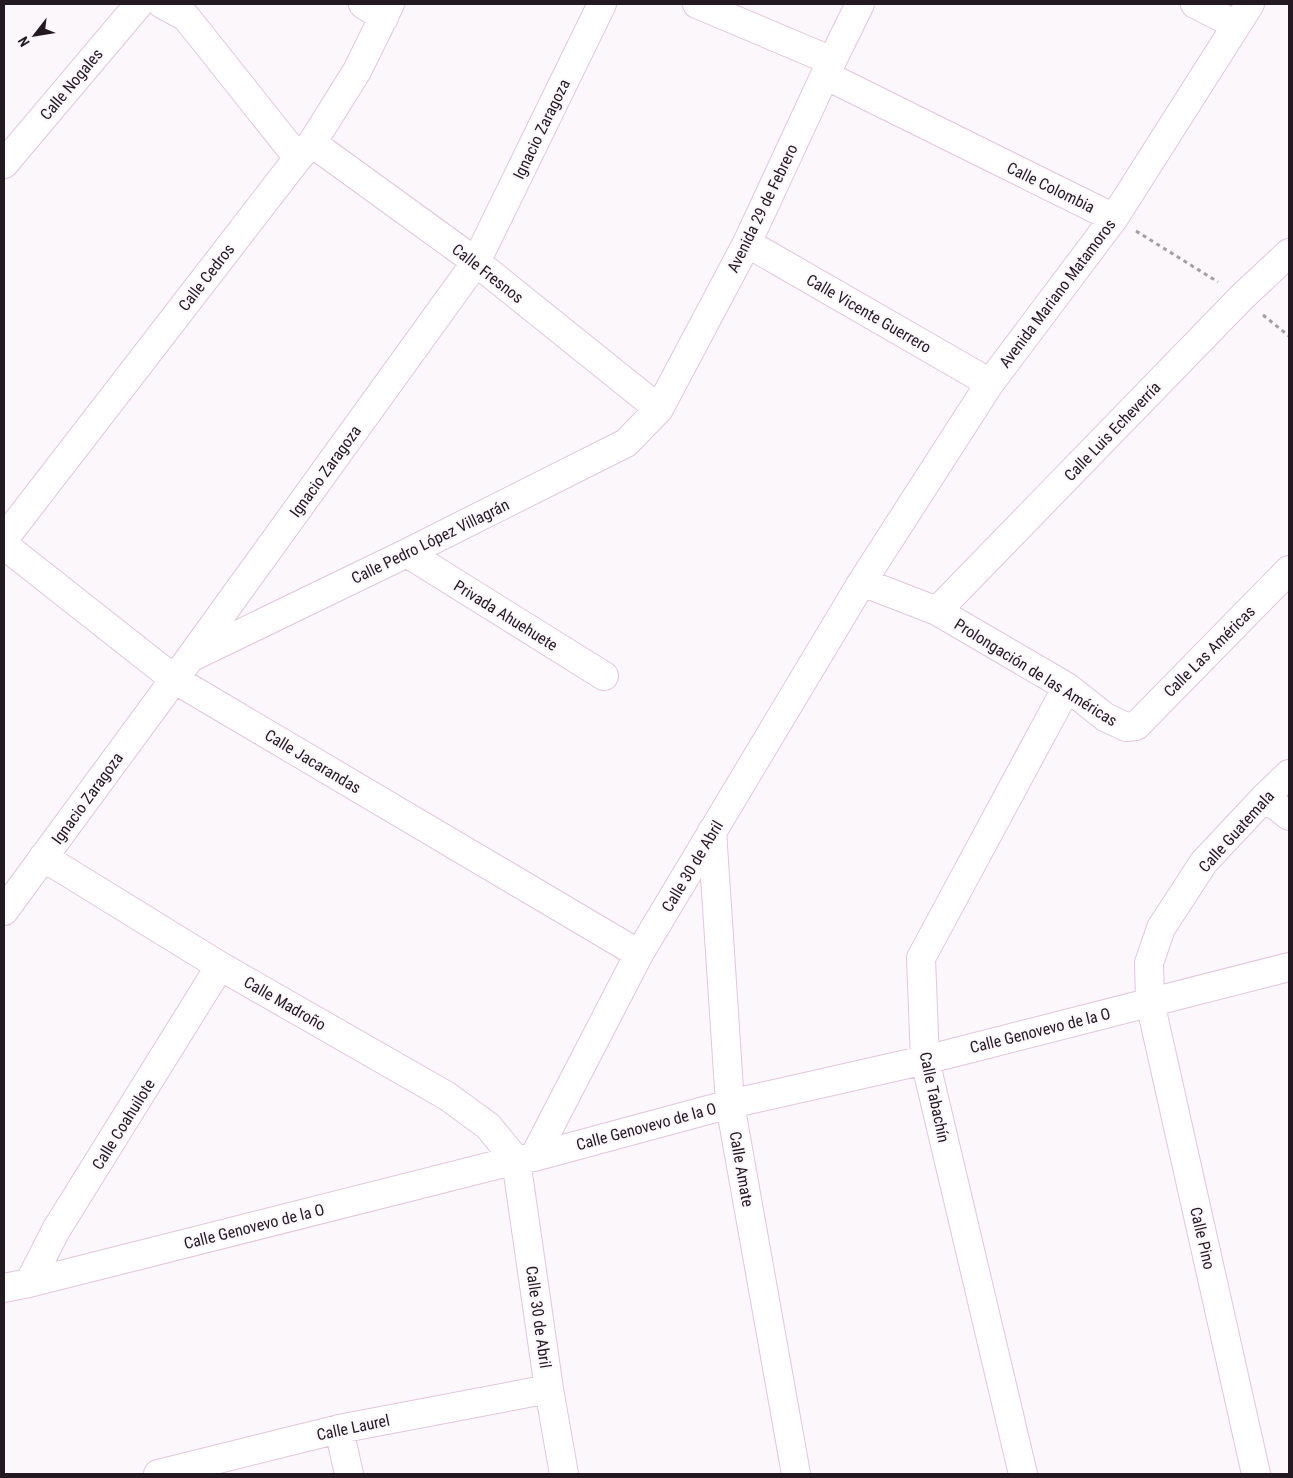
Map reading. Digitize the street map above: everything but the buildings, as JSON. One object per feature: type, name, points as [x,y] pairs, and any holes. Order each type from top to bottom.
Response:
[{"type":"street","name":"Calle Nogales","points":[[4,164],[139,4]]},
{"type":"street","name":"Calle Fresnos","points":[[162,4],[186,17],[305,151],[476,262],[659,409]]},
{"type":"street","name":"Ignacio Zaragoza","points":[[4,910],[182,669],[476,262],[602,4]]},
{"type":"street","name":"Calle Colombia","points":[[697,4],[829,68],[1114,218]]},
{"type":"street","name":"Avenida 29 de Febrero","points":[[659,409],[747,243],[860,4]]},
{"type":"street","points":[[1195,4],[1243,14]]},
{"type":"street","name":"Calle Cedros","points":[[4,539],[305,151],[357,71],[379,8]]},
{"type":"street","name":"Avenida Mariano Matamoros","points":[[862,582],[990,383],[1114,218],[1243,14]]},
{"type":"street","name":"Calle Vicente Guerrero","points":[[747,243],[990,383]]},
{"type":"street","name":"Calle Luis Echeverría","points":[[937,611],[1242,297],[1289,253]]},
{"type":"street","name":"Calle Pedro López Villagrán","points":[[182,669],[626,443],[659,409]]},
{"type":"street","name":"Calle Jacarandas","points":[[4,545],[182,669],[639,954]]},
{"type":"street","name":"Privada Ahuehuete","points":[[407,553],[604,676]]},
{"type":"street","name":"Calle Las Américas","points":[[1126,727],[1136,726],[1289,570]]},
{"type":"street","name":"Prolongación de las Américas","points":[[862,582],[937,611],[1066,687],[1105,717],[1126,727]]},
{"type":"street","name":"Calle 30 de Abril","points":[[564,1474],[549,1389],[525,1158],[639,954],[862,582]]},
{"type":"street","name":"Calle Tabachín","points":[[1023,1474],[925,1060],[921,958],[1066,687]]},
{"type":"street","name":"Calle Guatemala","points":[[1150,1002],[1149,963],[1161,928],[1204,862],[1289,774]]},
{"type":"street","points":[[1265,797],[1289,816]]},
{"type":"street","name":"Calle Amate","points":[[712,831],[730,1104],[796,1474]]},
{"type":"street","name":"Calle Madroño","points":[[43,857],[220,966],[447,1096],[488,1126],[525,1158]]},
{"type":"street","name":"Calle Coahuilote","points":[[16,1286],[56,1230],[220,966]]},
{"type":"street","name":"Calle Genovevo de la O","points":[[16,1286],[525,1158],[730,1104],[925,1060],[1289,967]]},
{"type":"street","name":"Calle Pino","points":[[1150,1002],[1256,1474]]},
{"type":"street","name":"Calle Laurel","points":[[158,1474],[339,1429],[549,1389]]},
{"type":"street","points":[[339,1429],[349,1474]]},
{"type":"path","name":"Calle Colombia","points":[[1114,218],[1242,297],[1289,336]]}]
